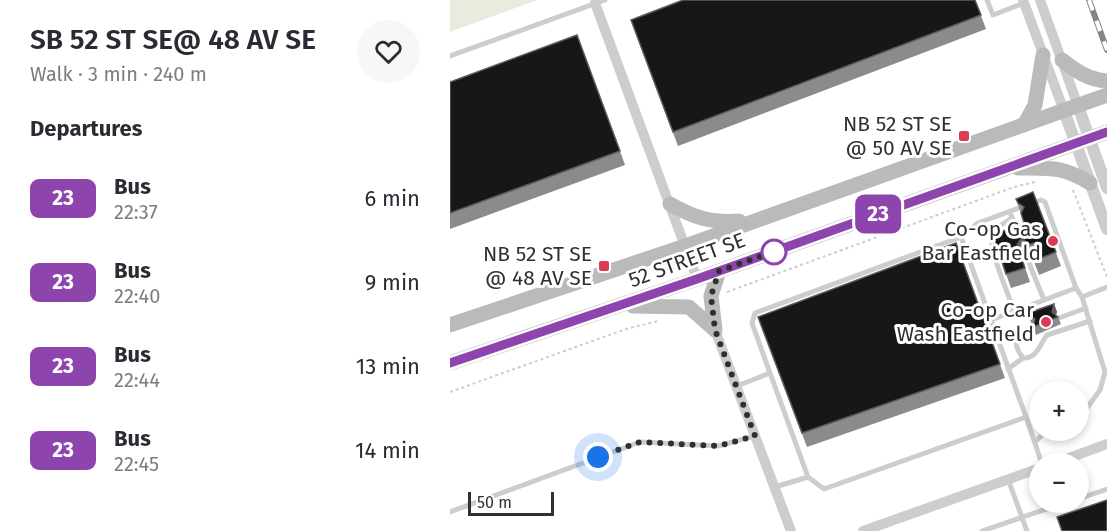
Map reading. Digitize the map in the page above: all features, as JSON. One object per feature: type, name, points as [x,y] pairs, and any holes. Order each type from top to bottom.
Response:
[{"type":"main road","points":[[1024,125],[1035,105],[1042,55]]},
{"type":"main road","points":[[1062,60],[1082,75],[1107,81]]},
{"type":"main road","name":"52 STREET SE","points":[[450,325],[685,246],[1107,95]]},
{"type":"main road","name":"52 STREET SE","points":[[450,363],[618,307],[1107,132]]},
{"type":"main road","points":[[1006,168],[1063,169],[1073,172],[1090,183]]},
{"type":"main road","points":[[670,204],[691,215],[719,222],[760,219]]},
{"type":"main road","points":[[715,330],[711,296],[719,271]]},
{"type":"main road","points":[[618,307],[689,307],[715,330]]},
{"type":"street","points":[[1040,0],[1062,60],[1071,108]]},
{"type":"street","points":[[600,2],[697,279]]},
{"type":"street","points":[[1024,2],[1042,55],[1071,108],[1083,141],[1107,188]]},
{"type":"street","points":[[1083,141],[1090,183],[1107,230]]},
{"type":"street","points":[[715,330],[791,531]]},
{"type":"street","points":[[1083,453],[1107,444]]},
{"type":"street","points":[[863,531],[1029,472]]},
{"type":"lane","points":[[987,0],[993,15],[1024,2]]},
{"type":"lane","points":[[450,56],[600,2]]},
{"type":"lane","points":[[1026,417],[824,489],[808,477],[752,323],[755,313],[961,237],[978,223],[1041,200],[1045,202],[1076,288],[1082,297],[1106,372],[1100,390],[1089,405]]},
{"type":"lane","points":[[1009,210],[1023,245],[1030,238]]},
{"type":"lane","points":[[1042,215],[1049,213]]},
{"type":"lane","points":[[1012,218],[995,230],[991,238],[993,251],[1014,310]]},
{"type":"lane","points":[[1015,226],[1024,222]]},
{"type":"lane","points":[[1048,232],[1055,229]]},
{"type":"lane","points":[[961,237],[1038,453]]},
{"type":"lane","points":[[1057,255],[1063,252]]},
{"type":"lane","points":[[1027,258],[1044,300]]},
{"type":"lane","points":[[1030,266],[1039,262]]},
{"type":"lane","points":[[1082,297],[1107,287]]},
{"type":"lane","points":[[991,320],[1076,288]]},
{"type":"lane","points":[[1059,318],[1086,308]]},
{"type":"lane","points":[[1008,369],[1023,358],[1029,358],[1035,354],[1047,335],[1090,321]]},
{"type":"lane","points":[[1023,358],[1018,350],[1017,335],[1033,328]]},
{"type":"lane","points":[[736,386],[770,373]]},
{"type":"lane","points":[[450,512],[640,442],[718,446],[755,436]]},
{"type":"lane","points":[[775,487],[808,477]]},
{"type":"lane","points":[[1008,479],[1026,531]]},
{"type":"lane","points":[[1089,495],[1107,489]]},
{"type":"lane","points":[[982,531],[1035,513]]},
{"type":"path","points":[[711,296],[718,297],[1014,187],[1037,182]]},
{"type":"path","points":[[1070,184],[1079,201],[1107,277]]},
{"type":"path","points":[[450,392],[626,329],[661,320]]},
{"type":"shaded area","points":[[450,0],[537,0],[450,32]]},
{"type":"building","points":[[683,0],[975,0],[981,15],[673,132],[631,20]]},
{"type":"building","points":[[577,35],[620,151],[450,213],[450,82]]},
{"type":"building","points":[[1033,192],[1056,252],[1034,261],[1031,255],[1037,251],[1038,246],[1034,243],[1028,245],[1024,240],[1020,240],[1017,245],[1025,268],[1006,274],[993,235],[1011,228],[1015,237],[1022,238],[1024,233],[1020,224],[1024,223],[1021,213],[1024,207],[1016,199]]},
{"type":"building","points":[[956,243],[1000,364],[802,433],[758,317]]},
{"type":"building","points":[[1054,304],[1052,312],[1058,317],[1033,327],[1035,319],[1028,313]]},
{"type":"building","points":[[1107,500],[1107,531],[1062,531],[1057,517],[1069,513],[1089,513],[1089,506]]},
{"type":"railway","points":[[1089,0],[1107,50]]},
{"type":"bus line","name":"23","points":[[450,363],[618,307],[1107,132]]},
{"type":"place","name":"NB 52 ST SE @ 50 AV SE","points":[[964,136]]},
{"type":"place","name":"Co-op Gas Bar Eastfield","points":[[1053,241]]},
{"type":"place","name":"NB 52 ST SE @ 48 AV SE","points":[[604,266]]},
{"type":"place","name":"Co-op Car Wash Eastfield","points":[[1046,322]]},
{"type":"route","points":[[598,457],[640,442],[718,446],[755,436],[715,330],[711,296],[719,271],[781,249],[774,252]]}]
